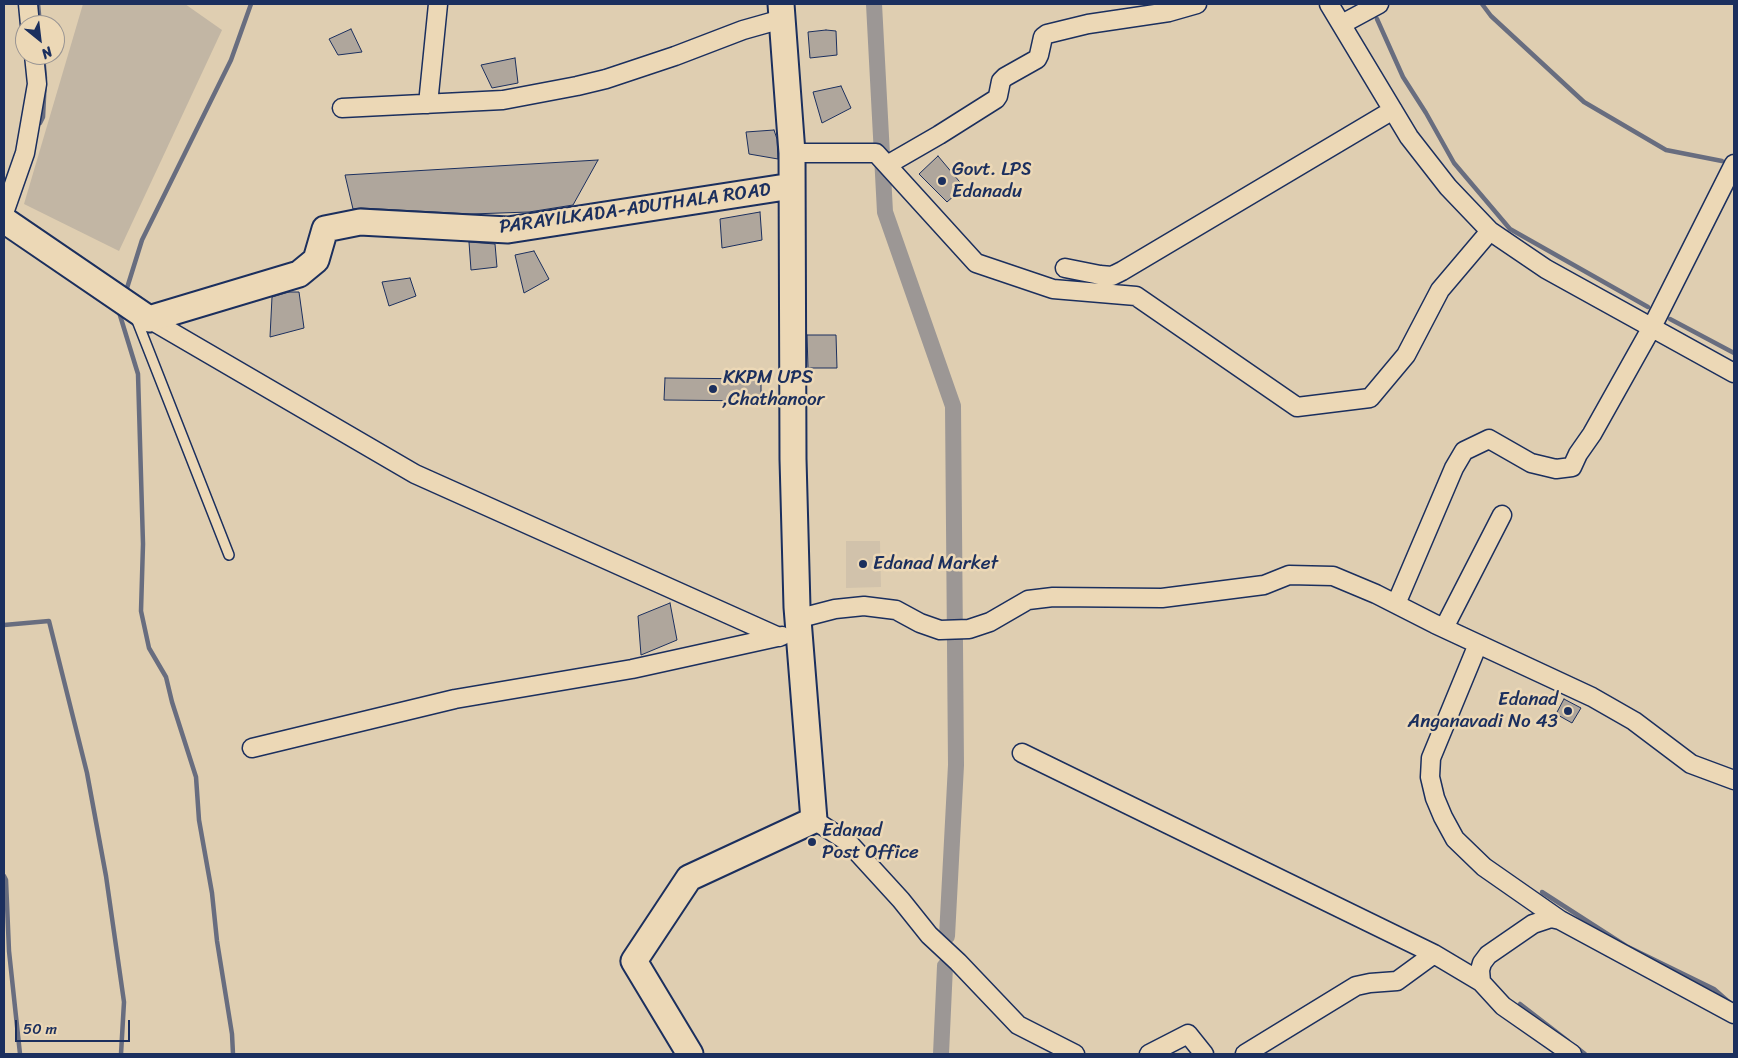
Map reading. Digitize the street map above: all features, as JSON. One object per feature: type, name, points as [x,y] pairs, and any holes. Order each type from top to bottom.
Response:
[{"type":"street","points":[[428,104],[438,4]]},
{"type":"street","points":[[887,165],[996,99],[1001,81],[1036,59],[1039,55],[1043,37],[1048,34],[1088,24],[1169,12],[1197,4]]},
{"type":"street","points":[[1329,4],[1409,136],[1448,186],[1490,231],[1546,269],[1734,373]]},
{"type":"street","points":[[1342,24],[1379,4]]},
{"type":"street","points":[[342,108],[503,100],[584,84],[675,56],[743,30],[781,11],[792,153],[792,628],[814,820]]},
{"type":"street","points":[[4,213],[25,153],[37,84],[35,65]]},
{"type":"street","points":[[1065,268],[1112,276],[1393,110]]},
{"type":"street","points":[[792,153],[876,153],[976,263],[1053,290],[1136,296],[1296,407],[1370,398],[1406,355],[1440,290],[1490,231]]},
{"type":"street","points":[[1396,604],[1454,468],[1464,451],[1488,438],[1532,463],[1556,469],[1572,467],[1652,327],[1734,164]]},
{"type":"street","name":"PARAYILKADA-ADUTHALA ROAD","points":[[140,314],[299,274],[316,260],[326,229],[360,222],[508,230],[792,186]]},
{"type":"street","points":[[4,220],[140,314],[415,474],[792,628]]},
{"type":"street","points":[[1444,628],[1502,515]]},
{"type":"street","points":[[252,748],[455,699],[632,669],[792,628],[808,616],[835,609],[864,606],[896,610],[920,623],[940,630],[969,629],[990,622],[1028,600],[1053,597],[1162,598],[1264,585],[1289,575],[1333,576],[1396,604],[1600,702],[1634,721],[1691,764],[1734,780]]},
{"type":"street","points":[[1478,644],[1431,758],[1430,777],[1436,798],[1443,817],[1455,839],[1484,866],[1560,920],[1734,1014]]},
{"type":"street","points":[[1022,752],[1434,954],[1481,982],[1503,1006],[1572,1054]]},
{"type":"street","points":[[690,1054],[634,961],[689,878],[814,820]]},
{"type":"street","points":[[814,820],[848,842],[901,900],[929,935],[958,962],[1018,1025],[1075,1054]]},
{"type":"street","points":[[1481,982],[1480,970],[1482,963],[1488,955],[1533,924],[1550,918],[1560,920]]},
{"type":"street","points":[[1244,1054],[1356,986],[1397,981],[1434,954]]},
{"type":"street","points":[[1149,1054],[1188,1034],[1204,1054]]},
{"type":"lane","points":[[140,314],[229,555]]},
{"type":"shaded area","points":[[83,4],[185,4],[222,30],[119,251],[24,204]]},
{"type":"shaded area","name":"Edanad Market","points":[[846,541],[880,541],[881,587],[846,588]]},
{"type":"building","points":[[351,29],[362,52],[338,55],[329,39]]},
{"type":"building","points":[[836,31],[837,55],[810,58],[808,32]]},
{"type":"building","points":[[515,58],[518,83],[492,88],[481,65]]},
{"type":"building","points":[[841,86],[851,108],[822,123],[813,92]]},
{"type":"building","points":[[774,130],[777,139],[778,159],[749,154],[746,132]]},
{"type":"building","name":"Govt. LPS Edanadu","points":[[938,156],[964,187],[947,202],[919,174]]},
{"type":"building","points":[[598,160],[573,205],[529,212],[471,214],[353,209],[345,175]]},
{"type":"building","points":[[760,212],[762,240],[722,248],[720,219]]},
{"type":"building","points":[[469,242],[495,244],[497,267],[471,270]]},
{"type":"building","points":[[534,251],[549,279],[524,293],[515,255]]},
{"type":"building","points":[[410,278],[416,296],[389,306],[382,282]]},
{"type":"building","points":[[289,292],[299,292],[304,328],[270,337],[272,297]]},
{"type":"building","points":[[807,335],[836,335],[837,368],[808,368]]},
{"type":"building","name":"KKPM UPS ,Chathanoor","points":[[665,378],[761,379],[761,401],[664,400]]},
{"type":"building","points":[[670,603],[677,640],[641,655],[638,616]]},
{"type":"building","name":"Edanad Anganavadi No 43","points":[[1564,699],[1581,708],[1572,723],[1556,714]]},
{"type":"waterway","points":[[38,4],[39,15]]},
{"type":"waterway","points":[[127,288],[142,240],[231,60],[251,4]]},
{"type":"waterway","points":[[874,4],[885,212],[953,406],[956,765],[947,936]]},
{"type":"waterway","points":[[1482,4],[1491,16],[1584,102],[1666,150],[1722,161]]},
{"type":"waterway","points":[[1377,19],[1403,77],[1454,163],[1510,229],[1648,307]]},
{"type":"waterway","points":[[40,123],[43,117],[44,65]]},
{"type":"waterway","points":[[4,187],[9,175]]},
{"type":"waterway","points":[[119,312],[138,374],[143,544],[141,611],[149,648],[166,677],[196,777],[199,820],[212,893],[217,941],[232,1034],[233,1054]]},
{"type":"waterway","points":[[1670,319],[1734,353]]},
{"type":"waterway","points":[[4,625],[49,621],[87,773],[106,876],[124,1002],[121,1054]]},
{"type":"waterway","points":[[4,876],[6,880],[9,951],[20,1054]]},
{"type":"waterway","points":[[1542,892],[1626,946],[1714,989],[1730,1003]]},
{"type":"waterway","points":[[941,1054],[945,966]]},
{"type":"waterway","points":[[1520,1004],[1568,1041]]},
{"type":"waterway","points":[[1576,1047],[1585,1054]]},
{"type":"place","name":"Govt. LPS Edanadu","points":[[942,181]]},
{"type":"place","name":"KKPM UPS ,Chathanoor","points":[[713,389]]},
{"type":"place","name":"Edanad Market","points":[[863,564]]},
{"type":"place","name":"Edanad Anganavadi No 43","points":[[1568,711]]},
{"type":"place","name":"Edanad Post Office","points":[[812,842]]}]
